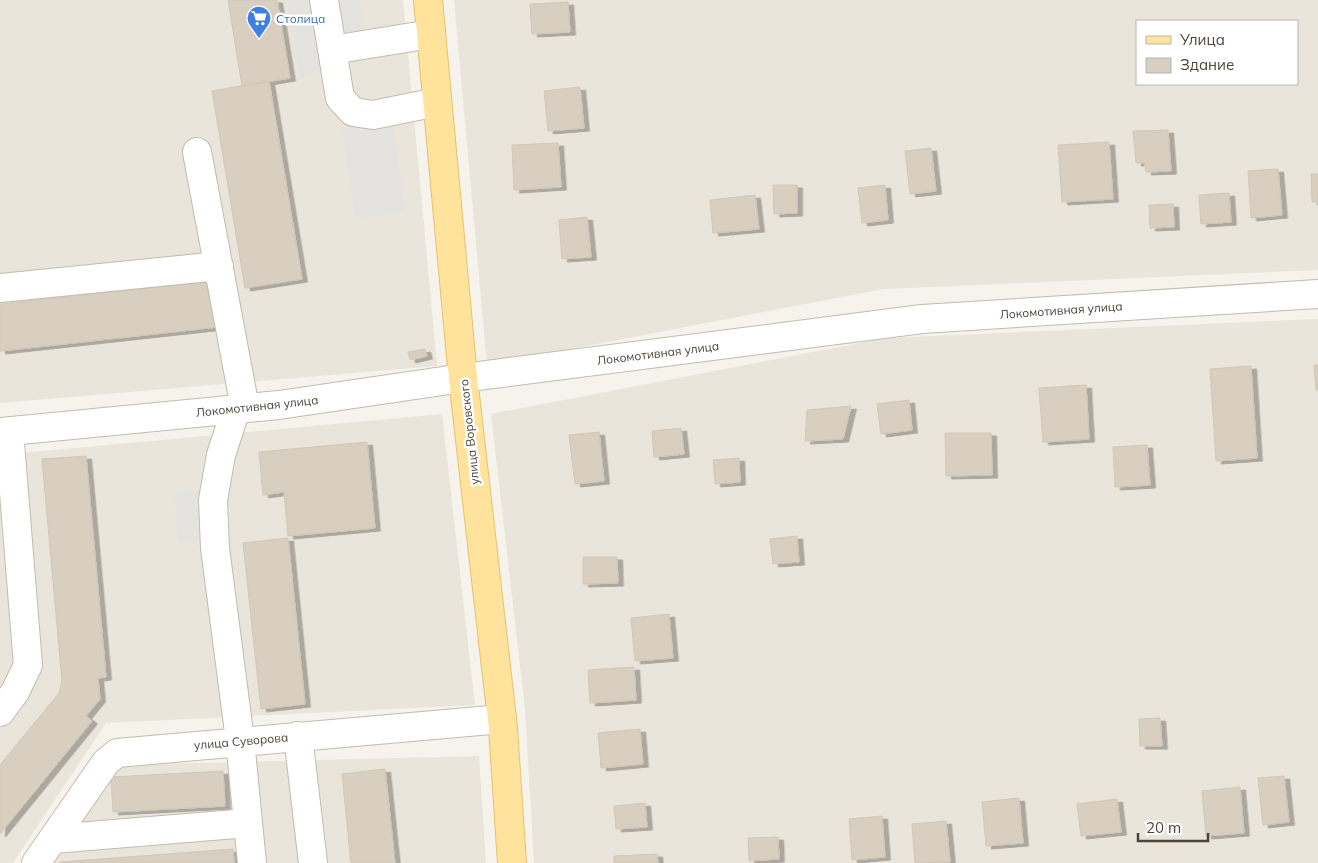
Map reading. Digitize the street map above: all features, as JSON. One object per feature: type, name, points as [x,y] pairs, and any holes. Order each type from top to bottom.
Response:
[{"type":"main road","name":"улица Воровского","points":[[428,0],[463,378],[502,719],[512,863]]},
{"type":"street","points":[[324,0],[340,98],[353,112],[373,114],[437,102]]},
{"type":"street","points":[[332,50],[431,34]]},
{"type":"street","points":[[197,152],[219,266],[241,409],[220,455],[213,500],[215,548],[240,740],[252,863]]},
{"type":"street","points":[[0,288],[219,266]]},
{"type":"street","name":"Локомотивная улица","points":[[4,431],[241,409],[463,378],[922,319],[1318,294]]},
{"type":"street","points":[[0,712],[15,692],[28,665],[4,431]]},
{"type":"street","name":"улица Суворова","points":[[36,863],[106,762],[117,753],[240,740],[502,719]]},
{"type":"street","points":[[298,736],[313,863]]},
{"type":"street","points":[[52,839],[248,823]]},
{"type":"shaded area","points":[[0,0],[403,0],[437,366],[0,403]]},
{"type":"shaded area","points":[[287,0],[316,0],[327,73],[300,78]]},
{"type":"shaded area","points":[[336,0],[360,0],[365,29],[342,33]]},
{"type":"shaded area","points":[[454,0],[1318,0],[1318,270],[884,289],[487,365]]},
{"type":"shaded area","points":[[393,121],[405,212],[355,219],[342,128]]},
{"type":"shaded area","points":[[1318,319],[1318,863],[534,863],[525,709],[491,414],[886,338]]},
{"type":"shaded area","points":[[442,414],[475,705],[106,723],[13,863],[0,863],[0,455]]},
{"type":"shaded area","points":[[199,490],[203,540],[178,542],[174,492]]},
{"type":"shaded area","points":[[479,756],[486,863],[45,863],[113,765]]},
{"type":"building","name":"Столица","points":[[228,0],[277,0],[290,78],[242,86]]},
{"type":"building","points":[[568,2],[570,32],[532,34],[530,4]]},
{"type":"building","points":[[269,81],[302,279],[245,288],[212,91]]},
{"type":"building","points":[[580,87],[584,128],[548,131],[544,91]]},
{"type":"building","points":[[1168,130],[1171,171],[1146,172],[1145,163],[1136,163],[1133,131]]},
{"type":"building","points":[[1109,142],[1113,199],[1062,202],[1058,145]]},
{"type":"building","points":[[558,143],[561,187],[514,190],[512,145]]},
{"type":"building","points":[[931,148],[936,191],[910,194],[905,151]]},
{"type":"building","points":[[1278,169],[1282,215],[1251,218],[1248,171]]},
{"type":"building","points":[[1311,174],[1318,174],[1318,202],[1312,202]]},
{"type":"building","points":[[773,185],[797,185],[797,213],[774,214]]},
{"type":"building","points":[[885,185],[888,220],[862,223],[858,188]]},
{"type":"building","points":[[1229,193],[1231,222],[1201,224],[1199,195]]},
{"type":"building","points":[[755,195],[759,229],[713,233],[710,200]]},
{"type":"building","points":[[1173,204],[1174,227],[1150,228],[1149,205]]},
{"type":"building","points":[[587,217],[591,257],[562,259],[559,220]]},
{"type":"building","points":[[213,281],[218,327],[0,351],[0,304]]},
{"type":"building","points":[[425,349],[427,356],[410,360],[408,352]]},
{"type":"building","points":[[1314,365],[1318,365],[1318,390],[1316,390]]},
{"type":"building","points":[[1251,366],[1257,458],[1216,461],[1210,369]]},
{"type":"building","points":[[1086,385],[1089,439],[1043,442],[1039,388]]},
{"type":"building","points":[[909,400],[912,430],[881,434],[877,404]]},
{"type":"building","points":[[851,406],[843,439],[805,441],[807,410]]},
{"type":"building","points":[[681,428],[684,454],[654,457],[652,431]]},
{"type":"building","points":[[599,432],[604,481],[575,484],[569,435]]},
{"type":"building","points":[[945,433],[991,433],[992,475],[946,476]]},
{"type":"building","points":[[367,442],[375,528],[288,536],[284,492],[263,495],[259,452]]},
{"type":"building","points":[[1147,445],[1150,485],[1115,487],[1113,447]]},
{"type":"building","points":[[86,456],[106,677],[98,678],[100,699],[86,716],[92,721],[0,834],[0,765],[59,693],[62,681],[42,459]]},
{"type":"building","points":[[739,458],[740,482],[715,484],[713,460]]},
{"type":"building","points":[[797,536],[799,562],[773,564],[770,539]]},
{"type":"building","points":[[288,538],[305,704],[261,709],[243,543]]},
{"type":"building","points":[[583,557],[617,557],[618,583],[583,584]]},
{"type":"building","points":[[669,614],[673,658],[635,661],[631,618]]},
{"type":"building","points":[[634,667],[636,700],[590,703],[588,670]]},
{"type":"building","points":[[1160,718],[1162,746],[1140,746],[1139,719]]},
{"type":"building","points":[[640,729],[643,764],[601,768],[598,733]]},
{"type":"building","points":[[385,769],[395,863],[351,863],[342,774]]},
{"type":"building","points":[[223,771],[225,806],[113,812],[111,777]]},
{"type":"building","points":[[1284,776],[1289,822],[1263,825],[1258,778]]},
{"type":"building","points":[[1240,787],[1244,833],[1206,836],[1202,791]]},
{"type":"building","points":[[1019,798],[1023,843],[986,846],[982,802]]},
{"type":"building","points":[[1117,799],[1121,832],[1081,836],[1077,804]]},
{"type":"building","points":[[645,803],[647,827],[616,829],[614,806]]},
{"type":"building","points":[[882,816],[885,857],[852,860],[849,819]]},
{"type":"building","points":[[946,821],[950,862],[915,863],[912,824]]},
{"type":"building","points":[[778,837],[779,859],[749,861],[748,838]]},
{"type":"building","points":[[233,849],[234,863],[60,863],[60,862]]},
{"type":"building","points":[[657,854],[658,863],[614,863],[614,856]]},
{"type":"place","name":"Столица","points":[[259,39]]}]
